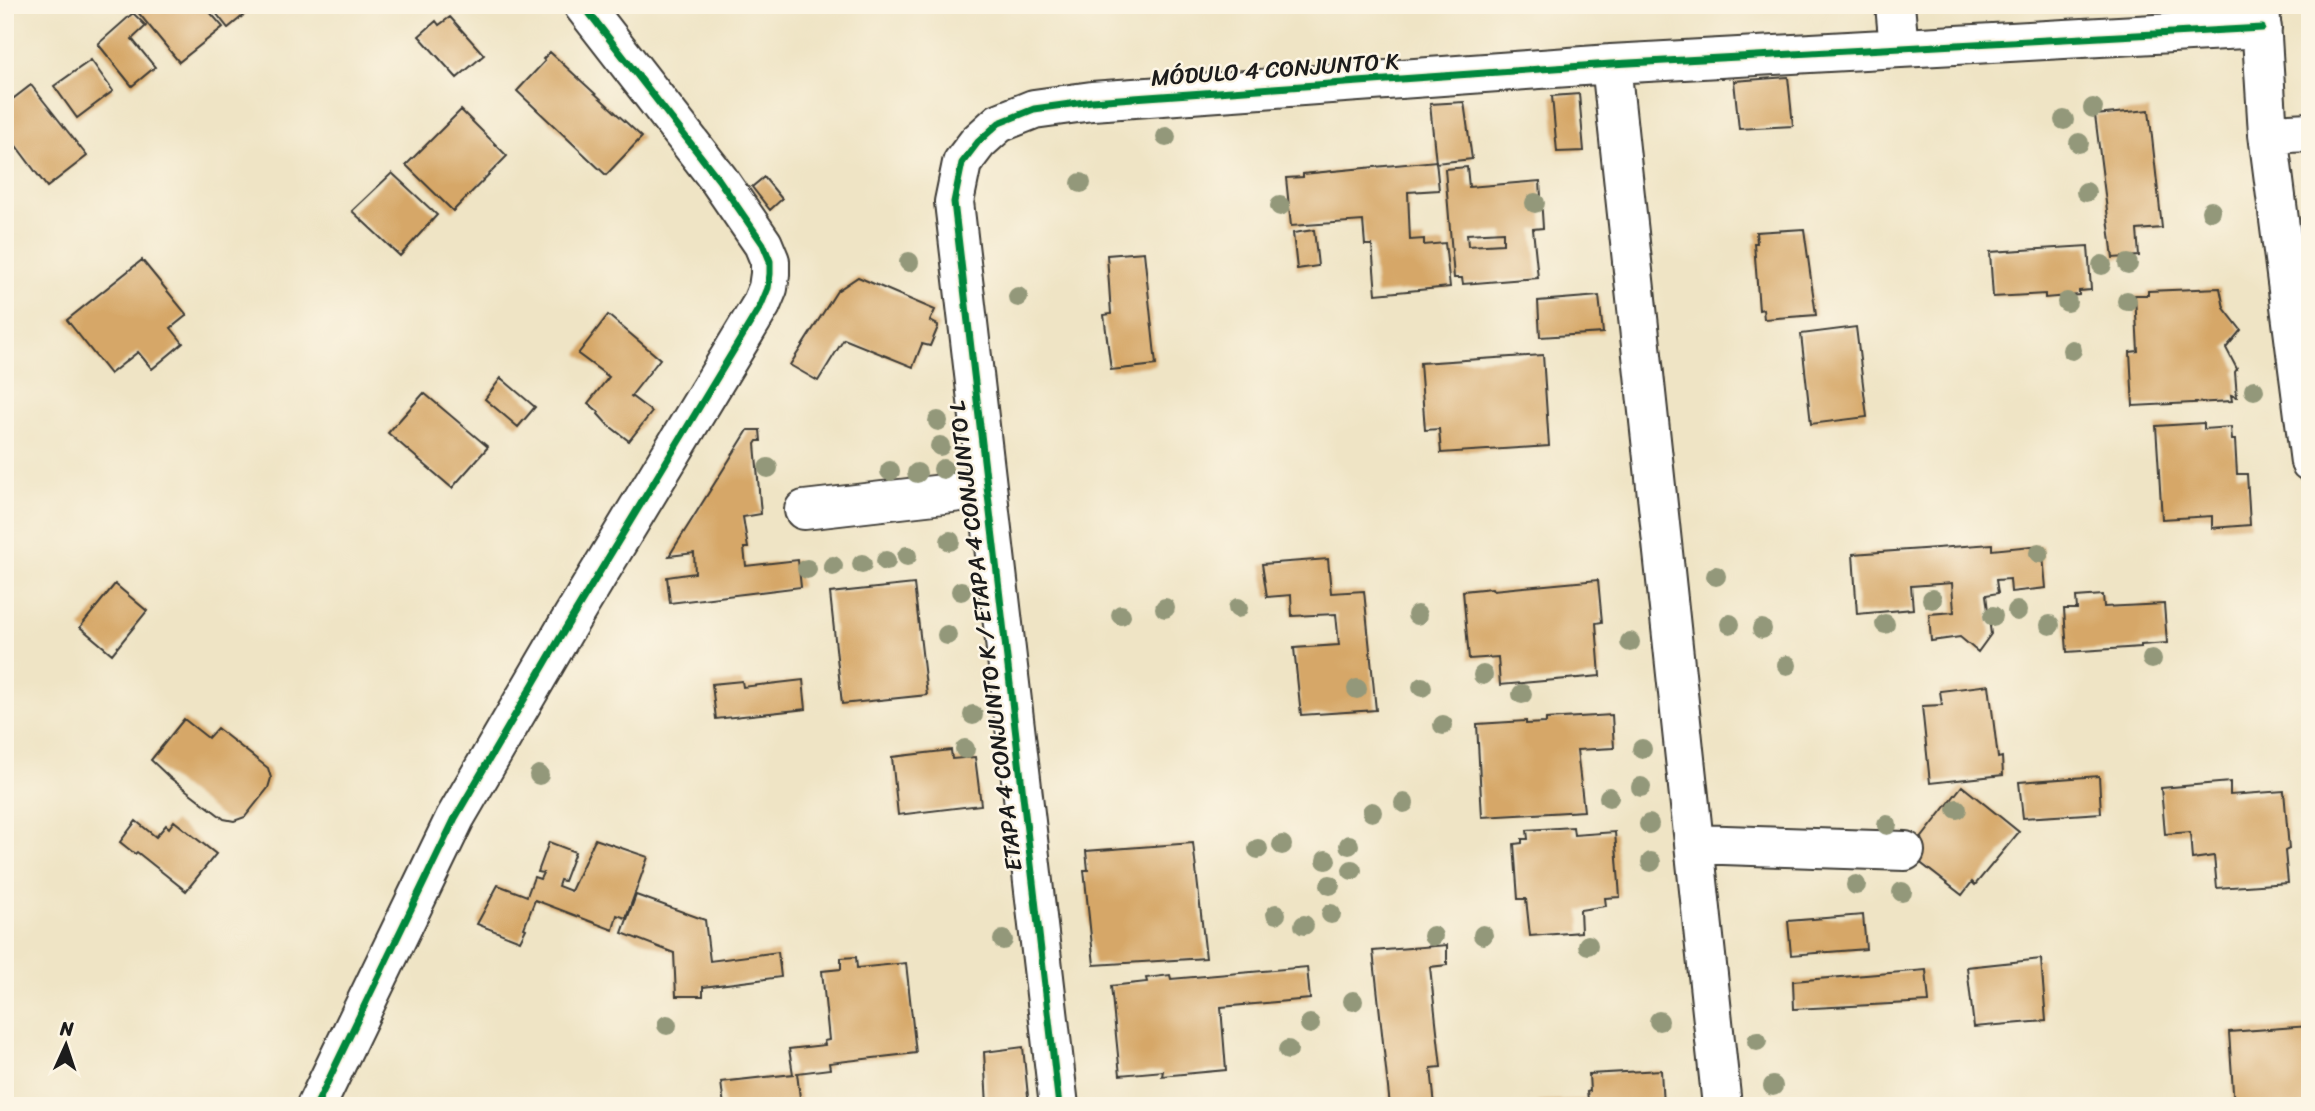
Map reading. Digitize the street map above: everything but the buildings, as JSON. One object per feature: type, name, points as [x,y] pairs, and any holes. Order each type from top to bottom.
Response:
[{"type":"street","points":[[316,1106],[455,818],[564,631],[761,305],[768,288],[769,261],[763,244],[719,180],[583,5]]},
{"type":"street","points":[[1895,5],[1899,48]]},
{"type":"street","points":[[2261,17],[2268,135],[2310,462]]},
{"type":"street","name":"MÓDULO 4 CONJUNTO K","points":[[962,163],[978,142],[999,122],[1034,109],[1092,102],[1611,64],[1899,48],[2261,17]]},
{"type":"street","points":[[1611,64],[1722,1106]]},
{"type":"street","points":[[2268,135],[2310,132]]},
{"type":"street","name":"ETAPA 4 CONJUNTO K / ETAPA 4 CONJUNTO L","points":[[962,163],[954,202],[1059,1106]]},
{"type":"street","points":[[804,510],[987,489]]},
{"type":"street","points":[[1694,844],[1905,851]]},
{"type":"cycle path","points":[[316,1106],[455,818],[564,631],[761,305],[768,288],[770,261],[763,244],[719,180],[583,5]]},
{"type":"cycle path","points":[[1059,1106],[954,202],[962,163],[978,142],[999,123],[1034,109],[1092,101],[1611,64],[2262,28]]}]
